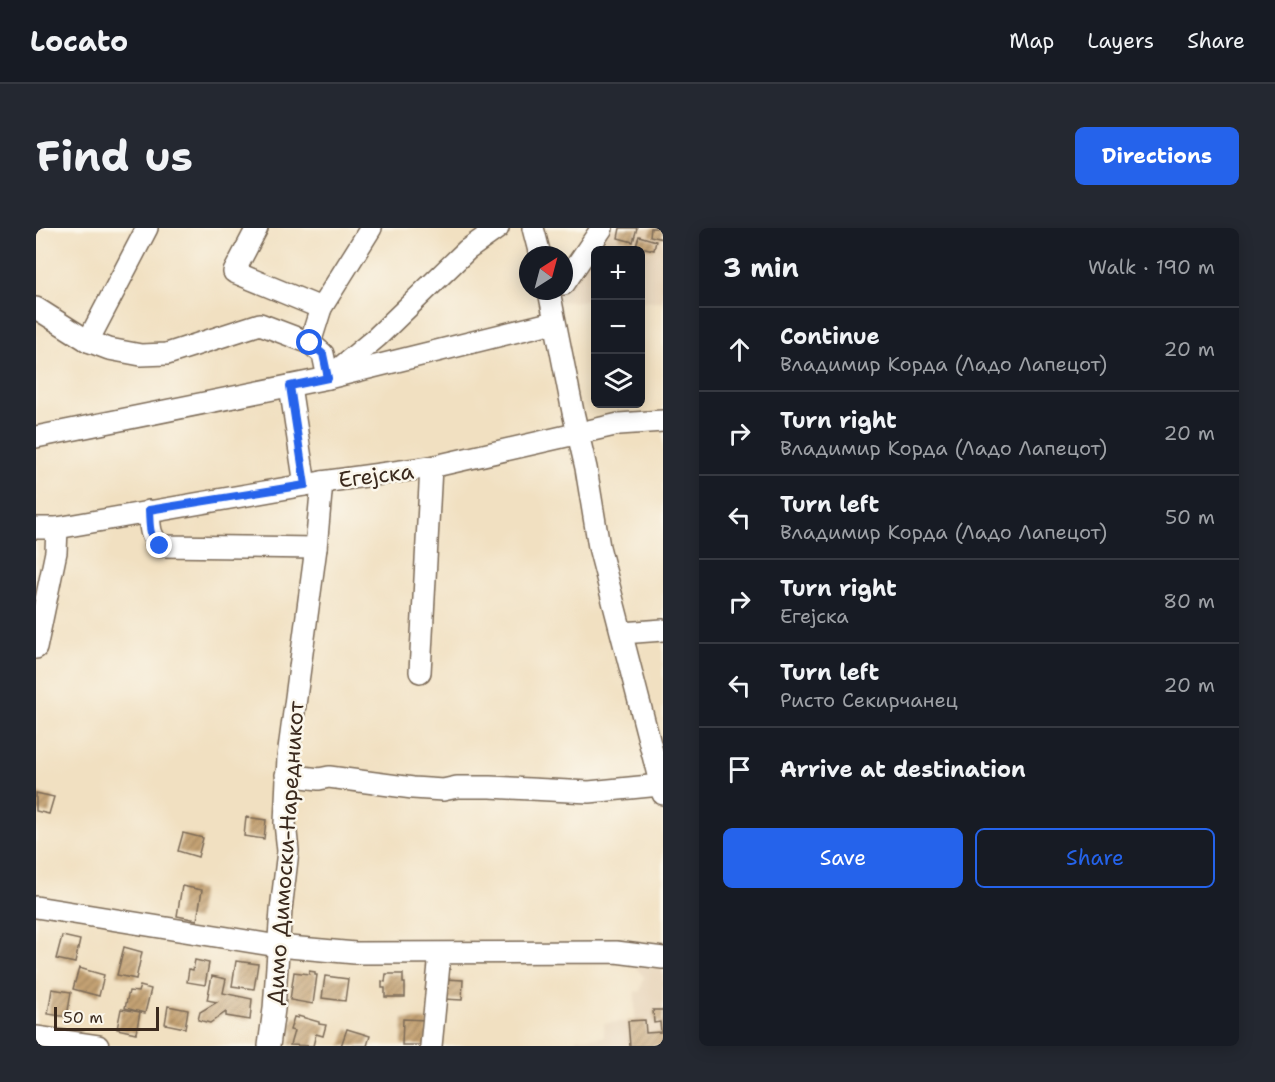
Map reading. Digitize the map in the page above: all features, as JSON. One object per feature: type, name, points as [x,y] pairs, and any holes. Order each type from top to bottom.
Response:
[{"type":"street","points":[[88,341],[147,228]]},
{"type":"street","points":[[257,228],[234,272],[321,308]]},
{"type":"street","points":[[310,343],[321,308],[371,228]]},
{"type":"street","points":[[328,378],[377,337],[467,250],[498,228]]},
{"type":"street","points":[[533,228],[538,246]]},
{"type":"street","points":[[573,271],[602,228]]},
{"type":"street","points":[[36,437],[328,378],[554,301],[599,547],[662,790],[589,792],[489,787],[457,787],[443,790],[329,777],[319,779],[286,775]]},
{"type":"street","points":[[36,308],[88,341],[109,349],[141,356],[167,354],[260,324],[310,343],[323,354],[328,378]]},
{"type":"street","name":"Димо Димоски-Наредникот","points":[[269,1046],[288,851],[285,823],[286,775],[316,548],[314,483],[290,386]]},
{"type":"street","name":"Егејска","points":[[46,528],[314,483],[432,467],[619,424],[663,421]]},
{"type":"street","name":"Егејска","points":[[420,672],[432,467]]},
{"type":"street","points":[[149,510],[150,533],[160,546],[316,548]]},
{"type":"street","points":[[36,648],[56,552],[46,528]]},
{"type":"street","points":[[622,633],[663,630]]},
{"type":"street","points":[[36,907],[278,946],[356,953],[595,952],[663,958]]},
{"type":"street","points":[[431,1046],[440,954]]},
{"type":"street","points":[[639,955],[663,970]]},
{"type":"street","points":[[36,1036],[98,1046]]},
{"type":"shaded area","points":[[602,228],[663,228],[663,301],[645,301],[645,246],[591,246],[591,301],[552,302],[553,300],[573,300],[573,271]]},
{"type":"shaded area","points":[[639,955],[663,970],[663,1046],[576,1046],[576,1038],[604,1037],[604,1023],[635,1021],[635,991],[640,992],[644,977],[635,967]]},
{"type":"building","points":[[620,228],[637,228],[633,242],[618,238]]},
{"type":"building","points":[[651,228],[663,228],[663,239],[650,236]]},
{"type":"building","points":[[639,236],[656,241],[654,250],[645,248],[645,246],[636,246]]},
{"type":"building","points":[[36,793],[54,797],[49,814],[36,811]]},
{"type":"building","points":[[246,817],[266,820],[264,839],[244,836]]},
{"type":"building","points":[[183,833],[203,838],[198,857],[178,851]]},
{"type":"building","points":[[182,886],[202,890],[197,920],[177,916]]},
{"type":"building","points":[[62,936],[80,940],[75,963],[56,959]]},
{"type":"building","points":[[124,947],[142,952],[136,979],[117,975]]},
{"type":"building","points":[[195,960],[209,963],[205,985],[187,982],[189,969],[193,970]]},
{"type":"building","points":[[236,961],[258,964],[254,989],[232,986]]},
{"type":"building","points":[[79,968],[104,975],[99,996],[73,989]]},
{"type":"building","points":[[309,971],[317,975],[313,1004],[290,1000],[294,972],[309,974]]},
{"type":"building","points":[[386,974],[403,974],[405,997],[385,997],[382,981],[385,982]]},
{"type":"building","points":[[212,976],[226,979],[223,993],[252,999],[250,1020],[226,1016],[226,1012],[210,1023],[198,1020],[200,1012],[217,1002],[207,1000]]},
{"type":"building","points":[[325,976],[348,979],[345,1001],[322,998]]},
{"type":"building","points":[[444,979],[463,980],[462,1000],[443,999]]},
{"type":"building","points":[[140,986],[151,989],[145,1013],[125,1008],[129,991],[138,992]]},
{"type":"building","points":[[52,989],[71,992],[67,1017],[48,1014]]},
{"type":"building","points":[[168,1006],[188,1010],[185,1028],[165,1024]]},
{"type":"building","points":[[121,1009],[140,1012],[136,1033],[117,1029]]},
{"type":"building","points":[[653,1010],[663,1010],[663,1046],[630,1046],[628,1021],[645,1020],[646,1033],[661,1032],[660,1022],[654,1023]]},
{"type":"building","points":[[298,1016],[326,1025],[323,1036],[316,1034],[313,1046],[290,1045],[294,1031],[290,1030],[294,1017],[298,1018]]},
{"type":"building","points":[[403,1019],[428,1020],[427,1045],[402,1045]]},
{"type":"building","points":[[347,1029],[370,1036],[367,1046],[341,1046]]},
{"type":"route","points":[[160,546],[150,533],[149,510],[305,485],[290,386],[328,378],[323,354],[310,343]]}]
